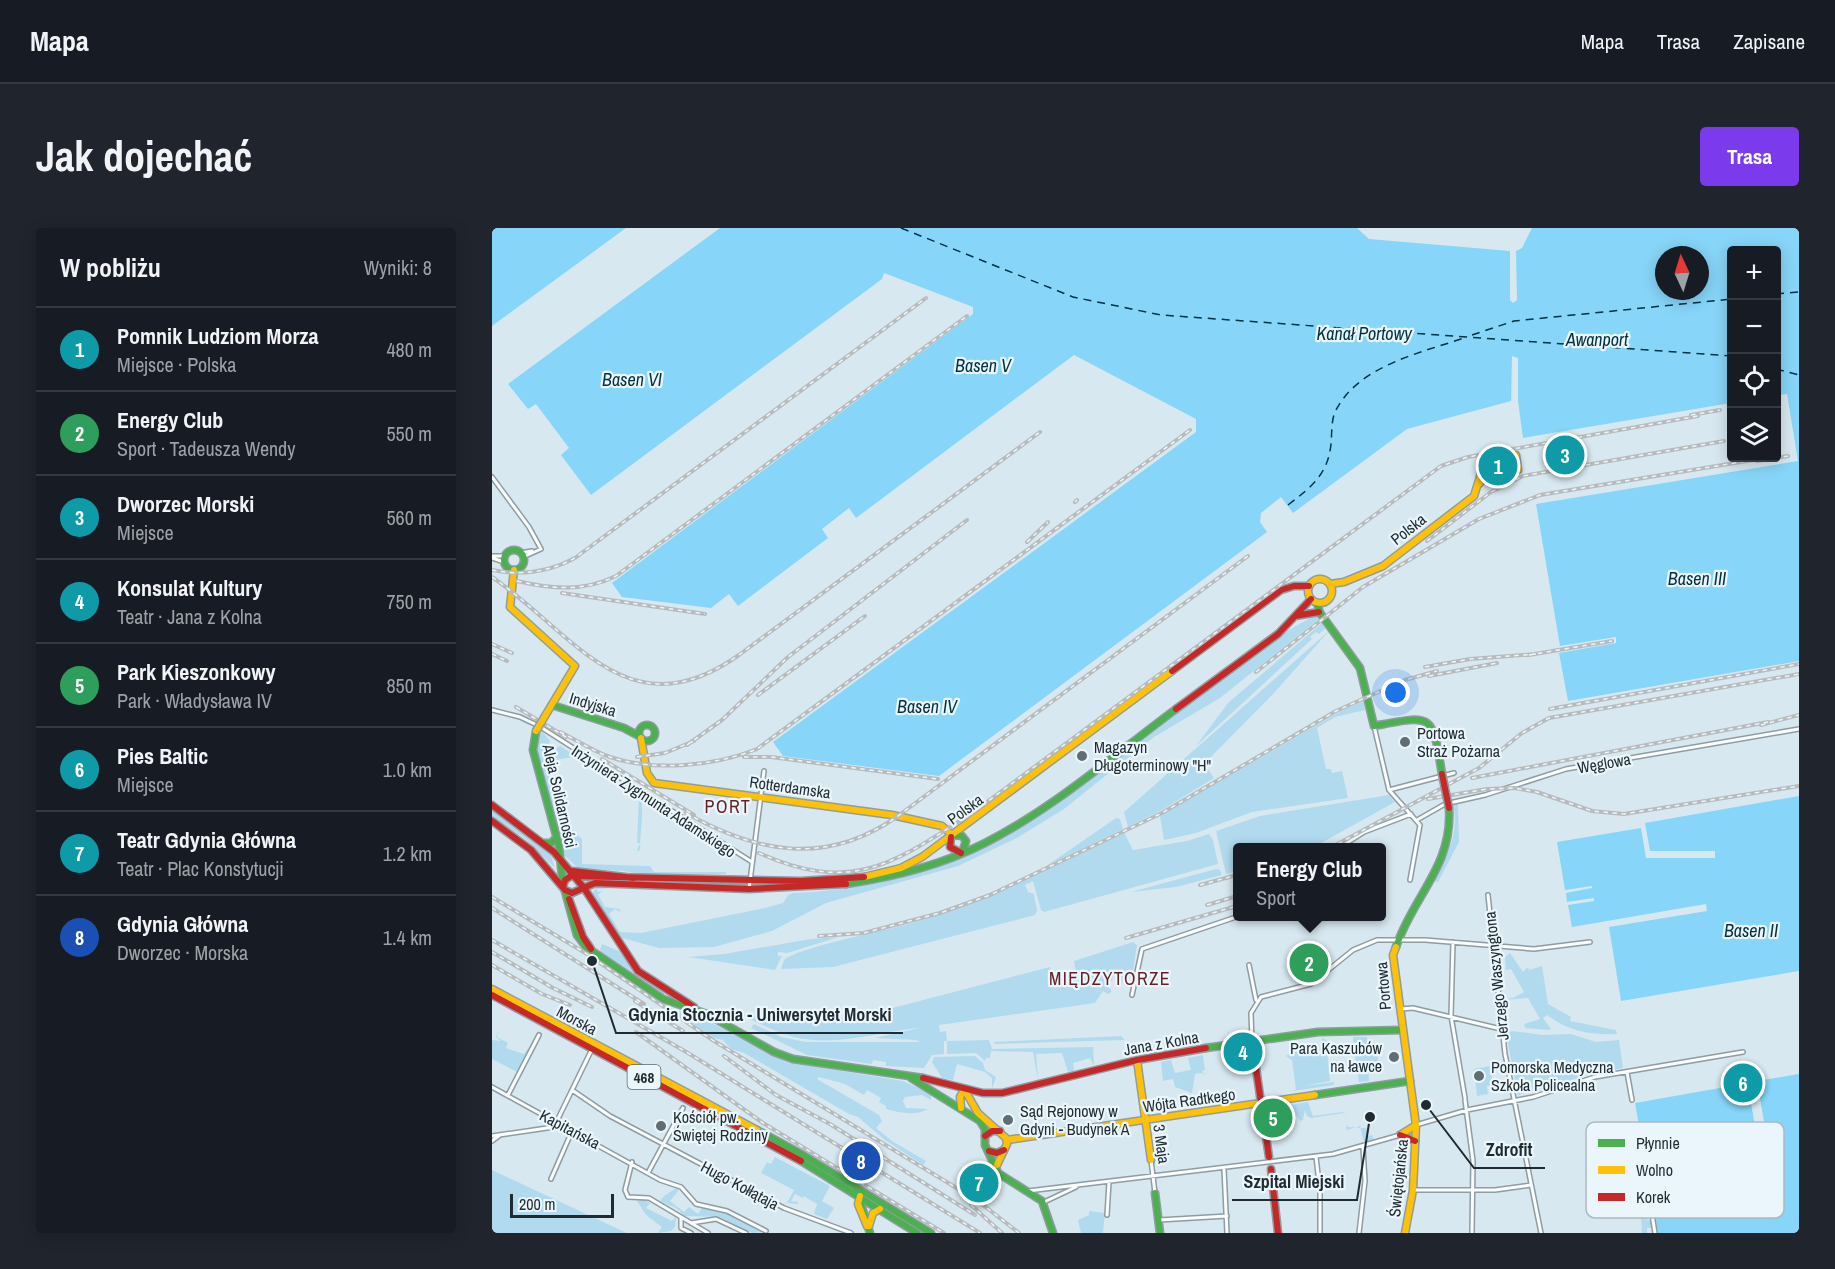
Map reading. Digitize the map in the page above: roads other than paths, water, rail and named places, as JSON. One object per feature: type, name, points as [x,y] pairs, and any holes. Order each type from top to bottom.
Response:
[{"type":"main road","name":"Polska","points":[[578,879],[817,881],[875,874],[911,864],[1278,592],[1294,586],[1309,586],[1318,579],[1331,587],[1387,563],[1474,496],[1485,461],[1516,455],[1518,470],[1485,477],[1478,485]]},
{"type":"main road","points":[[512,550],[522,555],[522,567],[512,570],[504,559],[512,550]]},
{"type":"main road","name":"Aleja Solidarności","points":[[512,570],[510,607],[575,666],[536,732],[533,750],[556,837],[564,888]]},
{"type":"main road","points":[[1309,586],[1318,605],[1360,668],[1374,726],[1416,718],[1426,720],[1432,730],[1452,825],[1450,838],[1398,939]]},
{"type":"main road","points":[[575,894],[595,883],[749,889],[861,883],[920,869],[962,853],[1031,816],[1278,634],[1296,615],[1331,597],[1331,587]]},
{"type":"main road","points":[[1296,615],[1318,605]]},
{"type":"main road","name":"Indyjska","points":[[552,705],[576,716],[626,728],[642,727]]},
{"type":"main road","points":[[640,737],[642,727],[649,726],[653,730],[645,752]]},
{"type":"main road","name":"Indyjska","points":[[626,728],[650,740]]},
{"type":"main road","name":"Rotterdamska","points":[[640,737],[645,752],[646,774],[654,783],[896,816],[942,826],[952,835]]},
{"type":"main road","points":[[492,805],[543,843],[571,869],[627,957],[648,980],[697,1009]]},
{"type":"main road","points":[[492,821],[531,850],[564,888],[575,894]]},
{"type":"main road","points":[[952,835],[962,836],[966,841],[962,853],[950,847],[952,835]]},
{"type":"main road","points":[[543,843],[550,843],[556,837]]},
{"type":"main road","points":[[571,869],[578,872],[627,875],[639,879]]},
{"type":"main road","points":[[578,879],[566,879],[564,888],[581,943],[663,999],[697,1009]]},
{"type":"main road","points":[[575,894],[579,888],[578,879]]},
{"type":"main road","name":"Portowa","points":[[1398,939],[1393,959],[1410,1081]]},
{"type":"main road","name":"Morska","points":[[492,989],[855,1185],[931,1233]]},
{"type":"main road","name":"Morska","points":[[492,995],[779,1148],[917,1233]]},
{"type":"main road","name":"Jana z Kolna","points":[[697,1009],[774,1052],[793,1059],[940,1082],[986,1094],[1002,1093],[1137,1060],[1252,1041],[1318,1032],[1402,1030]]},
{"type":"main road","points":[[1252,1041],[1278,1233]]},
{"type":"main road","name":"3 Maja","points":[[1137,1060],[1151,1160]]},
{"type":"main road","points":[[908,1077],[961,1108],[982,1124],[989,1151],[1001,1176],[1042,1203],[1053,1233]]},
{"type":"main road","name":"Wójta Radtkego","points":[[1007,1140],[1410,1081]]},
{"type":"main road","name":"Świętojańska","points":[[1405,1233],[1413,1190],[1416,1142],[1410,1081]]},
{"type":"main road","points":[[936,1093],[940,1082]]},
{"type":"main road","points":[[961,1108],[959,1100],[964,1089]]},
{"type":"main road","points":[[964,1089],[980,1115],[1002,1131],[1007,1140],[1005,1150],[996,1166]]},
{"type":"main road","points":[[1400,1135],[1416,1125]]},
{"type":"main road","points":[[985,1137],[992,1131],[1002,1131]]},
{"type":"main road","points":[[1400,1135],[1416,1142]]},
{"type":"main road","points":[[989,1151],[997,1153],[1005,1150]]},
{"type":"main road","points":[[855,1185],[869,1231]]},
{"type":"main road","name":"3 Maja","points":[[1155,1193],[1160,1233]]},
{"type":"main road","points":[[860,1196],[875,1197]]},
{"type":"main road","points":[[869,1231],[873,1213],[881,1209]]},
{"type":"street","points":[[492,477],[529,527],[539,549],[522,555]]},
{"type":"street","points":[[492,557],[504,559]]},
{"type":"street","name":"Inżyniera Zygmunta Adamskiego","points":[[492,710],[532,723],[752,862]]},
{"type":"street","points":[[1374,726],[1389,790],[1417,820],[1420,827],[1410,880]]},
{"type":"street","name":"Węglowa","points":[[1417,820],[1444,804],[1485,795],[1566,769],[1799,729]]},
{"type":"street","points":[[749,889],[764,771]]},
{"type":"street","points":[[1389,790],[1454,773]]},
{"type":"street","points":[[1347,843],[1364,832],[1411,814]]},
{"type":"street","name":"Jerzego Waszyngtona","points":[[1488,895],[1501,1029],[1541,1233]]},
{"type":"street","points":[[1132,995],[1142,949],[1233,918]]},
{"type":"street","points":[[1256,1002],[1267,994],[1311,984],[1353,950],[1367,942],[1398,939],[1536,950],[1590,942]]},
{"type":"street","points":[[1453,942],[1451,1016],[1467,1110],[1474,1191],[1472,1233]]},
{"type":"street","points":[[1249,965],[1256,988],[1256,1002],[1250,1020],[1252,1041]]},
{"type":"street","points":[[1256,988],[1267,994]]},
{"type":"street","points":[[1399,1010],[1413,1008],[1501,1029]]},
{"type":"street","points":[[508,1095],[539,1035]]},
{"type":"street","points":[[492,1136],[550,1128],[556,1122],[592,1049]]},
{"type":"street","points":[[1416,1125],[1467,1110],[1514,1101],[1591,1078],[1743,1052]]},
{"type":"street","points":[[1627,1072],[1632,1100]]},
{"type":"street","name":"Kapitańska","points":[[492,1087],[649,1171],[660,1180],[681,1187],[696,1204],[727,1211],[766,1230]]},
{"type":"street","name":"Hugo Kołłątaja","points":[[572,1089],[602,1112],[784,1208],[851,1233]]},
{"type":"street","points":[[649,1171],[683,1108]]},
{"type":"street","points":[[551,1179],[572,1131]]},
{"type":"street","points":[[492,1141],[500,1135]]},
{"type":"street","points":[[1026,1192],[1316,1157],[1362,1148],[1400,1135]]},
{"type":"street","points":[[1359,1233],[1365,1181],[1362,1148]]},
{"type":"street","points":[[1316,1157],[1320,1191],[1320,1233]]},
{"type":"street","name":"3 Maja","points":[[1151,1160],[1155,1193]]},
{"type":"street","points":[[632,1162],[627,1177],[627,1197],[632,1199],[647,1197],[708,1233]]},
{"type":"street","points":[[1224,1168],[1227,1233]]},
{"type":"street","points":[[1107,1215],[1109,1182]]},
{"type":"street","points":[[1413,1190],[1474,1191],[1531,1185]]},
{"type":"street","points":[[1042,1203],[1078,1186]]},
{"type":"street","points":[[1064,1188],[1066,1193]]},
{"type":"street","points":[[1159,1220],[1203,1215],[1227,1216]]},
{"type":"street","points":[[681,1217],[681,1228],[691,1233]]},
{"type":"street","points":[[1653,1218],[1655,1233]]},
{"type":"street","points":[[691,1223],[716,1219],[747,1233]]},
{"type":"water","points":[[492,228],[626,228],[492,326]]},
{"type":"water","points":[[720,228],[1357,228],[1369,239],[1510,251],[1510,300],[1513,303],[1517,300],[1516,251],[1522,248],[1532,228],[1799,228],[1799,661],[1568,701],[1559,653],[1616,643],[1616,637],[1560,646],[1536,504],[1798,461],[1787,394],[1781,395],[1781,246],[1727,246],[1727,404],[1523,438],[1518,401],[1518,358],[1512,356],[1511,401],[1407,429],[1293,513],[1281,497],[1261,513],[1260,522],[1267,532],[939,776],[783,756],[773,742],[1196,432],[1196,419],[1074,355],[856,518],[849,508],[822,529],[828,538],[738,606],[729,594],[711,608],[622,597],[612,583],[973,314],[973,307],[884,273],[882,279],[591,495],[561,455],[569,448],[536,404],[528,409],[508,384]]},
{"type":"water","name":"Basen II","points":[[1799,796],[1799,971],[1621,1001],[1609,927],[1707,911],[1706,904],[1572,927],[1568,905],[1594,901],[1594,898],[1567,902],[1566,893],[1592,888],[1592,886],[1565,890],[1557,842],[1641,828],[1646,858],[1715,858],[1715,851],[1650,851],[1645,823]]},
{"type":"water","points":[[1799,1074],[1799,1233],[1658,1233],[1655,1218],[1784,1218],[1784,1122],[1763,1122],[1757,1081]]},
{"type":"water","points":[[1748,1083],[1754,1122],[1638,1122],[1635,1103]]},
{"type":"railway","points":[[492,570],[514,573],[535,572],[555,567],[575,558],[926,298]]},
{"type":"railway","points":[[517,581],[567,588],[592,585],[616,576],[967,316]]},
{"type":"railway","points":[[1691,415],[1720,410]]},
{"type":"railway","points":[[759,853],[792,865],[821,872],[847,872],[872,868],[919,846],[972,813],[1441,466],[1468,457],[1698,416]]},
{"type":"railway","points":[[560,732],[603,755],[627,762],[665,766],[722,760],[757,749],[1190,430]]},
{"type":"railway","points":[[492,577],[578,648],[605,667],[634,680],[665,684],[700,676],[739,655],[1040,432]]},
{"type":"railway","points":[[1427,541],[1491,492],[1523,476],[1724,441]]},
{"type":"railway","points":[[1781,457],[1788,456]]},
{"type":"railway","points":[[1256,672],[1363,587],[1479,519],[1540,495],[1741,462]]},
{"type":"railway","points":[[687,745],[722,720],[788,657],[967,520]]},
{"type":"railway","points":[[1027,542],[1048,522]]},
{"type":"railway","points":[[686,813],[740,838],[793,849],[819,848],[872,832],[898,816],[1248,556]]},
{"type":"railway","points":[[562,593],[705,614]]},
{"type":"railway","points":[[758,695],[865,616]]},
{"type":"railway","points":[[1529,655],[1612,641]]},
{"type":"railway","points":[[492,644],[512,653]]},
{"type":"railway","points":[[492,654],[507,661]]},
{"type":"railway","points":[[1425,667],[1470,659],[1536,654]]},
{"type":"railway","points":[[1429,676],[1497,663]]},
{"type":"railway","points":[[1550,709],[1799,664]]},
{"type":"railway","points":[[819,936],[864,933],[940,913],[990,895],[1162,813],[1336,711],[1405,680],[1437,671]]},
{"type":"railway","points":[[1339,843],[1479,768],[1522,733],[1549,718],[1799,674]]},
{"type":"railway","points":[[516,707],[566,737]]},
{"type":"railway","points":[[1761,725],[1799,715]]},
{"type":"railway","points":[[1472,778],[1768,722]]},
{"type":"railway","points":[[637,757],[665,753],[694,741]]},
{"type":"railway","points":[[744,757],[771,757],[938,779]]},
{"type":"railway","points":[[602,759],[694,815]]},
{"type":"railway","points":[[1428,799],[1487,789],[1514,788],[1537,792],[1592,811],[1624,814],[1799,786]]},
{"type":"railway","points":[[1200,885],[1233,876]]},
{"type":"railway","points":[[492,897],[587,954],[714,1041],[978,1201],[1019,1233]]},
{"type":"railway","points":[[1207,905],[1233,897]]},
{"type":"railway","points":[[1126,938],[1233,907]]},
{"type":"railway","points":[[492,908],[644,1004]]},
{"type":"railway","points":[[492,940],[688,1053],[980,1233]]},
{"type":"railway","points":[[492,952],[553,988],[592,1007]]},
{"type":"railway","points":[[492,965],[542,994],[570,1005]]},
{"type":"railway","points":[[635,1001],[683,1031]]},
{"type":"railway","points":[[636,1032],[763,1123],[944,1233]]},
{"type":"railway","points":[[724,1056],[776,1095],[830,1124],[975,1215]]},
{"type":"railway","points":[[971,1205],[1002,1233]]},
{"type":"place","name":"Dworzec Morski","points":[[1565,455]]},
{"type":"place","name":"Pomnik Ludziom Morza","points":[[1498,466]]},
{"type":"place","name":"Portowa Straż Pożarna","points":[[1405,742]]},
{"type":"place","name":"Magazyn Długoterminowy \"H\"","points":[[1082,756]]},
{"type":"place","name":"Gdynia Stocznia - Uniwersytet Morski","points":[[592,961]]},
{"type":"place","name":"Energy Club","points":[[1309,963]]},
{"type":"place","name":"Konsulat Kultury","points":[[1243,1052]]},
{"type":"place","name":"Para Kaszubów na ławce","points":[[1394,1057]]},
{"type":"place","name":"Pomorska Medyczna Szkoła Policealna","points":[[1479,1076]]},
{"type":"place","name":"Pies Baltic","points":[[1743,1083]]},
{"type":"place","name":"Zdrofit","points":[[1426,1105]]},
{"type":"place","name":"Szpital Miejski","points":[[1370,1117]]},
{"type":"place","name":"Park Kieszonkowy","points":[[1273,1118]]},
{"type":"place","name":"Sąd Rejonowy w Gdyni - Budynek A","points":[[1008,1120]]},
{"type":"place","name":"Kościół pw. Świętej Rodziny","points":[[661,1126]]},
{"type":"place","name":"Gdynia Główna","points":[[861,1161]]},
{"type":"place","name":"Teatr Gdynia Główna","points":[[979,1183]]},
{"type":"district","name":"PORT","points":[[728,806]]},
{"type":"district","name":"MIĘDZYTORZE","points":[[1110,978]]},
{"type":"water label","name":"Kanał Portowy","points":[[1364,333]]},
{"type":"water label","name":"Awanport","points":[[1597,339]]},
{"type":"water label","name":"Basen V","points":[[983,365]]},
{"type":"water label","name":"Basen VI","points":[[632,379]]},
{"type":"water label","name":"Basen III","points":[[1697,578]]},
{"type":"water label","name":"Basen IV","points":[[927,706]]}]
